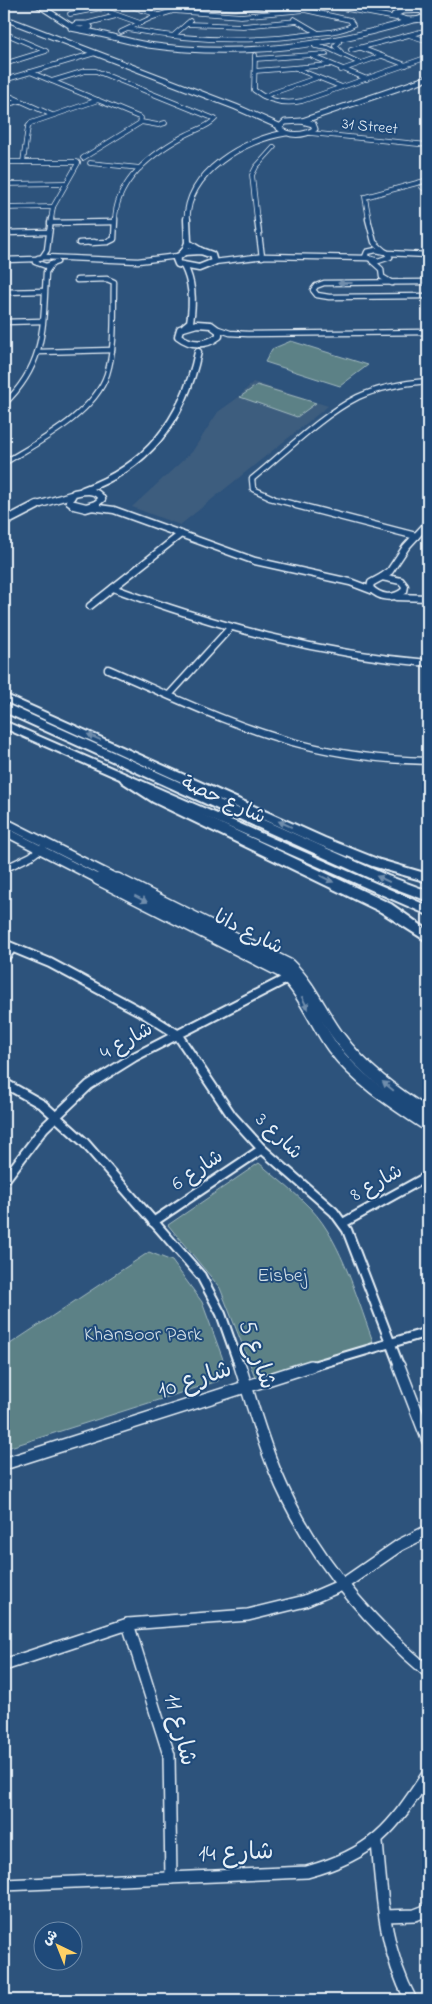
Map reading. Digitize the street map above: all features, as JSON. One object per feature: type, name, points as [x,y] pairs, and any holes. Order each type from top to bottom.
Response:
[{"type":"highway","points":[[4,707],[383,880],[428,896]]},
{"type":"highway","points":[[127,779],[158,799],[386,908],[428,937]]},
{"type":"main road","name":"شارع حصة","points":[[4,698],[321,841],[385,866],[428,878]]},
{"type":"main road","name":"شارع حصة","points":[[4,724],[428,911]]},
{"type":"street","points":[[38,4],[54,17],[71,26],[72,29],[136,43],[199,50],[264,50],[315,46],[375,34],[426,16]]},
{"type":"street","points":[[45,4],[61,16],[78,24],[117,36],[199,48],[246,48],[338,40],[381,28],[398,18]]},
{"type":"street","points":[[70,4],[81,11]]},
{"type":"street","points":[[70,14],[123,4],[140,10],[164,4]]},
{"type":"street","points":[[189,4],[236,8],[276,4]]},
{"type":"street","points":[[320,4],[344,10],[415,20]]},
{"type":"street","points":[[327,4],[369,12],[399,12],[428,8],[426,16]]},
{"type":"street","points":[[133,7],[150,7],[158,15]]},
{"type":"street","points":[[98,8],[116,17],[140,23]]},
{"type":"street","points":[[120,32],[158,15],[173,11],[241,16],[305,10],[353,22],[350,27],[318,34],[234,40],[173,36],[128,29]]},
{"type":"street","points":[[410,10],[426,16]]},
{"type":"street","points":[[398,18],[394,15],[399,12]]},
{"type":"street","points":[[282,13],[318,34]]},
{"type":"street","points":[[105,20],[110,14]]},
{"type":"street","points":[[173,36],[197,14]]},
{"type":"street","points":[[81,30],[116,17]]},
{"type":"street","points":[[5,18],[260,116],[287,122],[317,117],[428,78]]},
{"type":"street","points":[[105,20],[124,19]]},
{"type":"street","points":[[187,24],[243,26],[297,21]]},
{"type":"street","points":[[71,26],[78,24]]},
{"type":"street","points":[[351,50],[428,30]]},
{"type":"street","points":[[4,33],[46,51],[4,64]]},
{"type":"street","points":[[409,35],[428,41]]},
{"type":"street","points":[[339,42],[336,48],[361,63]]},
{"type":"street","points":[[315,46],[328,48],[346,59],[369,60]]},
{"type":"street","points":[[362,48],[406,65]]},
{"type":"street","points":[[4,80],[95,53]]},
{"type":"street","points":[[261,95],[254,90],[255,57],[326,54]]},
{"type":"street","points":[[312,56],[341,70],[367,78]]},
{"type":"street","points":[[341,70],[381,56]]},
{"type":"street","points":[[254,84],[248,90],[279,102],[295,103],[428,57]]},
{"type":"street","points":[[353,59],[354,66]]},
{"type":"street","points":[[4,60],[10,63]]},
{"type":"street","points":[[255,70],[329,65]]},
{"type":"street","points":[[297,68],[316,78],[342,87]]},
{"type":"street","points":[[52,81],[85,71],[96,71],[214,118],[213,122],[167,146],[140,168],[120,197],[114,222],[115,238],[112,241],[79,243]]},
{"type":"street","points":[[30,72],[139,117],[141,122]]},
{"type":"street","points":[[261,95],[316,78]]},
{"type":"street","points":[[10,96],[52,115]]},
{"type":"street","points":[[23,162],[29,125],[52,115],[98,100]]},
{"type":"street","points":[[4,105],[20,101]]},
{"type":"street","points":[[229,109],[236,107]]},
{"type":"street","points":[[260,116],[286,133]]},
{"type":"street","points":[[257,141],[274,134],[310,133],[314,126],[313,120],[317,117]]},
{"type":"street","points":[[302,121],[314,126]]},
{"type":"street","points":[[38,262],[48,250],[53,207],[79,161],[141,122],[158,125],[165,124]]},
{"type":"street","points":[[184,252],[188,243],[188,208],[199,184],[226,158],[287,122]]},
{"type":"street","name":"31 Street","points":[[314,126],[354,136],[428,145]]},
{"type":"street","name":"31 Street","points":[[310,133],[428,145]]},
{"type":"street","points":[[428,145],[428,152]]},
{"type":"street","points":[[262,257],[252,175],[256,167],[274,148]]},
{"type":"street","points":[[74,172],[90,162],[97,150]]},
{"type":"street","points":[[4,162],[79,161],[140,168]]},
{"type":"street","points":[[387,256],[374,242],[363,199],[428,180]]},
{"type":"street","points":[[4,184],[65,183]]},
{"type":"street","points":[[428,186],[422,187],[428,192]]},
{"type":"street","points":[[4,208],[53,207]]},
{"type":"street","points":[[50,223],[114,222]]},
{"type":"street","points":[[4,233],[49,232]]},
{"type":"street","points":[[374,242],[364,255],[380,269],[382,277],[392,282]]},
{"type":"street","points":[[188,243],[213,258],[348,256],[368,259],[387,256],[428,255]]},
{"type":"street","points":[[4,404],[30,376],[38,352],[46,272],[57,260],[48,250]]},
{"type":"street","points":[[43,256],[159,261],[178,256],[184,252],[201,251]]},
{"type":"street","points":[[348,256],[367,252],[387,256]]},
{"type":"street","points":[[178,256],[176,260],[189,278],[192,314],[190,322],[180,328],[177,334],[195,347],[198,352]]},
{"type":"street","points":[[380,269],[387,256]]},
{"type":"street","points":[[189,278],[213,258]]},
{"type":"street","points":[[4,262],[52,264],[160,262],[199,268]]},
{"type":"street","points":[[38,262],[46,272]]},
{"type":"street","points":[[375,283],[382,277]]},
{"type":"street","points":[[5,461],[55,432],[88,404],[107,374],[112,350],[113,291],[110,281],[77,280]]},
{"type":"street","points":[[428,282],[324,284],[316,286],[313,290],[317,295],[329,297],[428,296]]},
{"type":"street","points":[[4,292],[44,291]]},
{"type":"street","points":[[192,314],[205,324],[230,333],[428,332]]},
{"type":"street","points":[[4,322],[42,321]]},
{"type":"street","points":[[185,326],[205,324]]},
{"type":"street","points":[[216,339],[220,334],[218,329]]},
{"type":"street","points":[[186,341],[207,342],[248,334]]},
{"type":"street","points":[[4,522],[28,508],[71,495],[106,481],[144,453],[176,416],[193,379],[198,352],[207,342]]},
{"type":"street","points":[[38,352],[112,350]]},
{"type":"street","points":[[416,536],[255,494],[246,486],[248,480],[351,400],[389,386],[428,381]]},
{"type":"street","points":[[91,507],[102,498],[103,486],[106,481]]},
{"type":"street","points":[[83,490],[93,491],[114,510]]},
{"type":"street","points":[[71,495],[69,501],[72,504]]},
{"type":"street","points":[[43,503],[72,504],[81,508],[91,507],[114,510],[274,566],[349,582],[383,596],[428,597]]},
{"type":"street","points":[[349,582],[373,581],[382,577],[428,523]]},
{"type":"street","points":[[90,606],[181,534]]},
{"type":"street","points":[[394,564],[394,570],[398,579],[405,586],[428,597]]},
{"type":"street","points":[[382,577],[398,579]]},
{"type":"street","points":[[372,590],[370,586],[373,581]]},
{"type":"street","points":[[395,596],[403,593],[405,586]]},
{"type":"street","points":[[113,588],[229,629],[324,650],[377,659],[428,663]]},
{"type":"street","points":[[169,695],[229,629]]},
{"type":"street","points":[[108,669],[253,730],[294,743],[357,756],[428,760]]},
{"type":"street","name":"شارع دانا","points":[[4,822],[44,846],[272,966],[294,975],[354,1055],[388,1087],[428,1114]]},
{"type":"street","name":"شارع دانا","points":[[4,831],[44,846]]},
{"type":"street","points":[[4,869],[20,862],[44,846]]},
{"type":"street","name":"شارع 3","points":[[4,944],[50,963],[145,1014],[177,1034],[232,1116],[262,1149],[320,1198],[343,1223],[428,1441]]},
{"type":"street","points":[[4,958],[12,948]]},
{"type":"street","name":"شارع دانا","points":[[294,975],[319,1029],[348,1064],[377,1091],[428,1126]]},
{"type":"street","name":"شارع 4","points":[[4,1181],[56,1115],[69,1102],[110,1070],[294,975]]},
{"type":"street","name":"شارع 5","points":[[4,1083],[30,1096],[56,1115],[84,1142],[190,1262],[210,1291],[230,1336],[262,1436],[284,1491],[314,1547],[342,1585],[388,1637],[428,1672]]},
{"type":"street","name":"شارع 6","points":[[153,1222],[262,1149]]},
{"type":"street","name":"شارع 8","points":[[343,1223],[428,1176]]},
{"type":"street","name":"شارع 10","points":[[4,1464],[247,1385],[428,1332]]},
{"type":"street","points":[[4,1665],[128,1624],[248,1615],[305,1601],[342,1585],[400,1545],[428,1531]]},
{"type":"street","name":"شارع 11","points":[[128,1624],[169,1754],[171,1878]]},
{"type":"street","name":"شارع 14","points":[[4,1885],[307,1872],[332,1866],[356,1856],[377,1842],[402,1814],[428,1774]]},
{"type":"street","points":[[377,1842],[393,1967],[410,2000]]},
{"type":"street","points":[[385,1916],[415,1915],[428,1910]]},
{"type":"shaded area","points":[[253,382],[328,406],[180,525],[132,507],[192,452],[218,412],[239,397]]},
{"type":"green space","points":[[291,341],[368,365],[340,386],[265,362],[272,349]]},
{"type":"green space","points":[[257,385],[316,403],[297,417],[240,397]]},
{"type":"green space","name":"Eisbej","points":[[259,1163],[299,1197],[322,1222],[332,1238],[349,1274],[375,1347],[257,1382],[220,1288],[168,1225]]},
{"type":"green space","name":"Khansoor Park","points":[[149,1252],[172,1261],[202,1302],[224,1362],[218,1381],[4,1449],[4,1348]]}]
